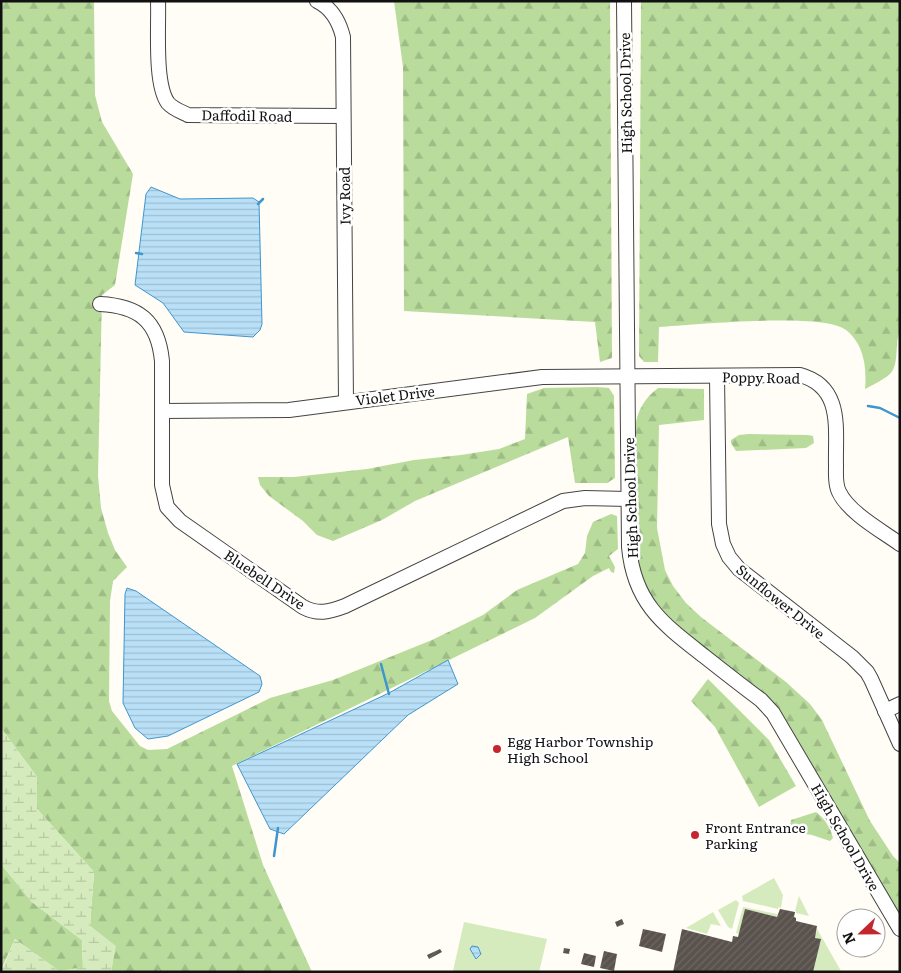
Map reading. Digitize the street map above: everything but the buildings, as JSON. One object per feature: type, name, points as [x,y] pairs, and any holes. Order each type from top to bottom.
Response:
[{"type":"street","name":"Daffodil Road","points":[[158,1],[159,79],[162,92],[169,104],[188,115],[344,116]]},
{"type":"street","name":"Ivy Road","points":[[317,1],[328,8],[334,15],[343,37],[346,402]]},
{"type":"street","name":"High School Drive","points":[[624,1],[629,547],[636,580],[646,602],[667,627],[761,700],[773,713],[900,929]]},
{"type":"street","name":"Bluebell Drive","points":[[100,304],[127,308],[141,316],[149,323],[157,336],[161,348],[163,411],[162,485],[167,507],[180,521],[313,611],[330,612],[345,606],[564,501],[585,498],[628,498]]},
{"type":"street","name":"Poppy Road","points":[[627,376],[796,375],[810,378],[822,386],[831,399],[834,408],[836,475],[840,494],[852,509],[900,544]]},
{"type":"street","name":"Violet Drive","points":[[163,411],[289,410],[542,377],[627,376]]},
{"type":"street","name":"Sunflower Drive","points":[[717,376],[719,524],[721,539],[727,553],[743,573],[852,657],[862,667],[871,679],[900,744]]},
{"type":"street","points":[[885,710],[900,704]]},
{"type":"green space","points":[[1,1],[94,1],[95,95],[102,122],[133,174],[115,285],[102,295],[98,476],[101,508],[108,533],[115,550],[127,567],[113,581],[110,601],[109,701],[112,711],[140,746],[148,750],[167,749],[270,698],[333,680],[432,640],[483,615],[517,590],[578,564],[585,553],[587,536],[593,522],[611,514],[617,516],[618,549],[609,556],[615,567],[614,573],[609,568],[593,576],[535,618],[232,766],[263,865],[312,972],[160,972],[159,970],[156,972],[111,972],[115,946],[90,926],[94,872],[37,809],[37,777],[1,728]]},
{"type":"green space","points":[[394,1],[610,1],[612,358],[600,362],[595,322],[404,311],[403,67]]},
{"type":"green space","points":[[641,1],[900,1],[900,331],[897,341],[895,365],[890,374],[881,380],[865,389],[865,365],[857,342],[846,330],[833,325],[812,322],[757,321],[659,327],[658,362],[644,362],[639,356]]},
{"type":"green space","points":[[544,388],[609,388],[614,396],[615,478],[607,483],[575,483],[568,437],[415,501],[382,520],[333,541],[317,535],[303,521],[269,496],[260,485],[258,477],[294,477],[367,469],[414,460],[499,449],[525,439],[527,394]]},
{"type":"green space","points":[[658,388],[704,389],[704,420],[659,425],[657,528],[665,570],[673,586],[686,603],[701,617],[786,682],[810,704],[822,720],[870,821],[893,856],[900,863],[900,916],[785,718],[747,680],[680,630],[647,589],[638,563],[635,541],[634,437],[635,426],[642,406]]},
{"type":"green space","points":[[739,435],[808,435],[813,436],[814,443],[806,448],[736,451],[731,440]]},
{"type":"green space","points":[[708,679],[769,740],[796,786],[759,807],[715,727],[691,701]]},
{"type":"green space","points":[[1,728],[37,777],[37,809],[94,872],[90,926],[116,946],[111,972],[1,972],[15,939],[59,971],[83,967],[82,940],[32,902],[1,864]]},
{"type":"green space","points":[[816,812],[829,827],[833,838],[830,841],[794,832],[790,825],[791,820]]},
{"type":"green space","points":[[1,864],[32,902],[82,940],[83,968],[59,971],[15,939],[1,970]]},
{"type":"green space","points":[[774,878],[783,895],[781,908],[778,907],[778,909],[743,901],[742,896]]},
{"type":"green space","points":[[799,896],[809,916],[796,913],[795,911]]},
{"type":"green space","points":[[736,900],[739,903],[732,929],[728,927],[718,910]]},
{"type":"green space","points":[[743,907],[777,914],[777,917],[745,909],[739,934],[736,933]]},
{"type":"green space","points":[[713,912],[721,926],[711,924],[707,934],[686,928]]},
{"type":"green space","points":[[464,922],[547,939],[539,972],[453,971]]},
{"type":"green space","points":[[817,929],[841,971],[841,972],[813,972]]},
{"type":"water","points":[[151,187],[180,199],[253,198],[259,202],[262,324],[260,330],[253,337],[184,332],[163,303],[135,285],[146,194]]},
{"type":"water","points":[[127,588],[136,591],[260,676],[262,684],[259,692],[168,736],[148,739],[135,728],[123,703],[125,594]]},
{"type":"water","points":[[448,660],[458,684],[408,715],[284,834],[270,829],[237,764],[389,693]]},
{"type":"water","points":[[472,946],[478,947],[481,954],[476,959],[470,949]]},
{"type":"waterway","points":[[258,204],[263,199]]},
{"type":"waterway","points":[[136,253],[142,254]]},
{"type":"waterway","points":[[868,406],[880,408],[900,418]]},
{"type":"waterway","points":[[381,664],[389,694]]},
{"type":"waterway","points":[[274,856],[278,828]]},
{"type":"place","name":"Egg Harbor Township High School","points":[[497,749]]},
{"type":"place","name":"Front Entrance Parking","points":[[695,835]]}]
